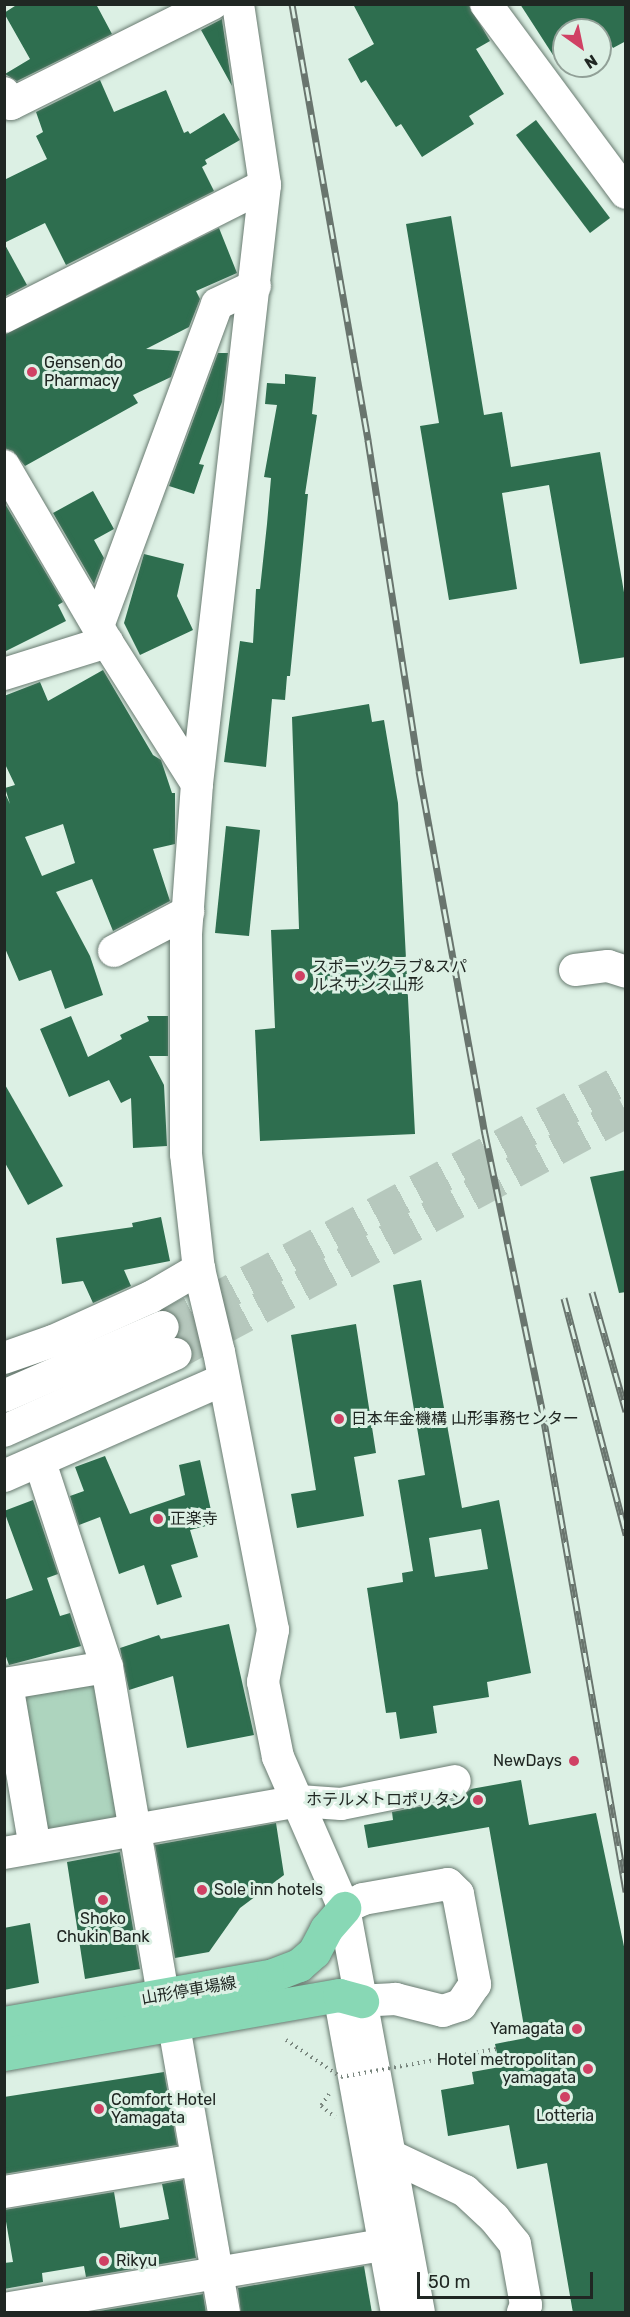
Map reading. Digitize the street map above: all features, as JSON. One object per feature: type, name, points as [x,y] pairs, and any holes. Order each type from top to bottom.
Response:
[{"type":"main road","name":"山形停車場線","points":[[4,2024],[273,1975],[299,1965],[315,1952],[335,1919]]},
{"type":"main road","name":"山形停車場線","points":[[4,2054],[351,1998]]},
{"type":"street","points":[[4,93],[11,104],[212,4]]},
{"type":"street","points":[[238,4],[265,185],[197,784],[188,912],[186,1154],[199,1269],[273,1630],[263,1682],[278,1757],[298,1801],[335,1919],[351,1998],[391,2156],[419,2313]]},
{"type":"street","points":[[486,4],[626,193]]},
{"type":"street","points":[[4,317],[265,185]]},
{"type":"street","points":[[4,674],[103,634],[217,304],[255,286]]},
{"type":"street","points":[[4,466],[103,634],[197,784]]},
{"type":"street","points":[[114,951],[188,912]]},
{"type":"street","points":[[575,970],[608,966],[626,972]]},
{"type":"street","points":[[4,1358],[53,1341],[152,1296],[199,1269]]},
{"type":"street","points":[[4,1396],[169,1341],[4,1431]]},
{"type":"street","points":[[4,1476],[223,1380]]},
{"type":"street","points":[[40,1462],[107,1667],[137,1829],[163,1996]]},
{"type":"street","points":[[35,1847],[6,1684],[107,1667]]},
{"type":"street","points":[[4,1853],[298,1801],[341,1804],[455,1781]]},
{"type":"street","points":[[335,1919],[363,1899],[448,1884],[459,1894],[474,1984],[461,2005],[443,2011],[396,1999],[351,1998]]},
{"type":"street","points":[[351,1998],[383,2245],[397,2313]]},
{"type":"street","points":[[174,2026],[224,2313]]},
{"type":"street","points":[[391,2156],[465,2191],[494,2218],[515,2244],[526,2305],[524,2313]]},
{"type":"street","points":[[4,2192],[196,2160]]},
{"type":"street","points":[[4,2310],[217,2271],[383,2245]]},
{"type":"path","points":[[286,2040],[341,2076],[496,2049]]},
{"type":"green space","points":[[91,1682],[104,1691],[124,1812],[116,1824],[41,1836],[24,1694]]},
{"type":"building","points":[[18,4],[96,4],[112,34],[17,81],[5,74],[30,59],[4,13]]},
{"type":"building","points":[[353,4],[468,4],[490,41],[476,49],[504,94],[469,116],[474,124],[422,157],[401,124],[396,127],[366,80],[361,83],[348,59],[374,44]]},
{"type":"building","points":[[520,4],[626,4],[626,41],[613,48],[612,46],[612,18],[552,18],[552,53]]},
{"type":"building","points":[[222,20],[232,86],[201,30]]},
{"type":"building","points":[[100,80],[114,112],[166,90],[184,133],[188,131],[190,134],[224,113],[240,140],[205,160],[207,164],[202,167],[214,191],[66,265],[45,223],[4,243],[4,180],[47,159],[36,136],[43,132],[36,112]]},
{"type":"building","points":[[536,120],[610,218],[590,233],[516,135]]},
{"type":"building","points":[[451,216],[484,415],[502,412],[511,467],[600,452],[626,604],[626,657],[580,664],[549,485],[502,493],[517,589],[449,600],[420,426],[439,423],[406,224]]},
{"type":"building","points":[[219,228],[237,273],[196,291],[200,299],[189,327],[146,349],[180,351],[171,377],[133,395],[138,403],[25,466],[13,451],[4,448],[4,335]]},
{"type":"building","points":[[4,243],[27,285],[4,297]]},
{"type":"building","points":[[218,353],[228,353],[222,402],[199,464],[204,465],[194,494],[169,486]]},
{"type":"building","points":[[285,374],[316,377],[312,414],[317,415],[305,494],[308,494],[290,676],[287,676],[285,700],[272,699],[266,767],[224,762],[240,641],[253,643],[256,589],[260,589],[271,478],[264,477],[277,405],[265,404],[267,383],[285,384]]},
{"type":"building","points":[[93,491],[114,529],[94,540],[104,558],[94,584],[53,513]]},
{"type":"building","points":[[4,502],[63,602],[58,605],[66,621],[4,652]]},
{"type":"building","points":[[144,554],[184,564],[177,596],[193,630],[140,655],[124,623]]},
{"type":"building","points":[[103,670],[153,755],[161,760],[172,793],[175,793],[175,844],[153,849],[170,901],[113,931],[92,879],[56,892],[90,956],[103,995],[65,1009],[51,970],[19,981],[4,946],[4,791],[10,804],[5,788],[15,785],[4,762],[4,696],[40,682],[48,701]],"holes":[[[63,824],[75,863],[42,876],[25,837]]]},
{"type":"building","points":[[369,704],[372,722],[384,720],[398,803],[415,1134],[260,1141],[255,1030],[275,1028],[271,930],[299,929],[292,717]]},
{"type":"building","points":[[226,826],[260,830],[249,936],[215,933]]},
{"type":"building","points":[[71,1016],[88,1057],[122,1039],[120,1035],[149,1021],[147,1016],[168,1016],[168,1056],[149,1056],[164,1085],[167,1146],[133,1148],[131,1098],[121,1103],[109,1080],[69,1097],[40,1029]]},
{"type":"building","points":[[4,1083],[63,1186],[28,1205],[4,1161]]},
{"type":"building","points":[[626,1170],[626,1292],[619,1293],[590,1177]]},
{"type":"building","points":[[161,1217],[170,1261],[124,1270],[131,1286],[93,1303],[83,1281],[62,1284],[56,1238],[133,1227],[132,1223]]},
{"type":"building","points":[[421,1280],[462,1508],[499,1500],[531,1673],[487,1682],[489,1697],[433,1706],[437,1733],[400,1739],[396,1712],[386,1713],[367,1588],[403,1582],[402,1573],[413,1571],[398,1480],[425,1475],[393,1285]],"holes":[[[481,1529],[488,1569],[435,1577],[429,1538]]]},
{"type":"building","points":[[356,1324],[376,1453],[354,1457],[364,1516],[297,1528],[291,1494],[316,1490],[291,1335]]},
{"type":"building","points":[[105,1456],[130,1514],[185,1495],[179,1465],[200,1460],[214,1524],[190,1530],[198,1557],[171,1565],[182,1597],[157,1605],[144,1565],[119,1574],[100,1517],[79,1525],[70,1496],[84,1491],[75,1467]]},
{"type":"building","points":[[33,1500],[58,1574],[47,1578],[60,1616],[70,1613],[81,1646],[9,1665],[4,1651],[4,1600],[33,1590],[4,1511]]},
{"type":"building","points":[[229,1624],[254,1735],[187,1748],[173,1676],[129,1690],[120,1648],[159,1635],[161,1639]]},
{"type":"building","points":[[521,1780],[529,1825],[596,1813],[626,1956],[626,2313],[573,2313],[547,2163],[517,2169],[509,2125],[448,2136],[441,2090],[474,2084],[472,2072],[500,2067],[495,2044],[526,2038],[489,1827],[368,1848],[364,1825],[393,1820],[392,1812],[459,1799],[471,1789]]},
{"type":"building","points":[[276,1823],[284,1875],[240,1908],[209,1952],[175,1958],[155,1845]]},
{"type":"building","points":[[120,1852],[140,1969],[85,1979],[67,1862]]},
{"type":"building","points":[[30,1923],[39,1983],[4,1990],[4,1928]]},
{"type":"building","points":[[164,2072],[177,2145],[4,2174],[4,2097]]},
{"type":"building","points":[[183,2180],[196,2258],[86,2277],[84,2266],[42,2273],[43,2282],[4,2289],[4,2263],[13,2262],[4,2210],[114,2192],[120,2228],[169,2219],[162,2184]]},
{"type":"building","points":[[364,2266],[372,2313],[241,2313],[238,2288]]},
{"type":"building","points":[[203,2294],[206,2313],[93,2313],[93,2312]]},
{"type":"tunnel","points":[[163,1327],[626,1078]]},
{"type":"tunnel","points":[[175,1354],[626,1112]]},
{"type":"railway","points":[[292,4],[368,440],[419,771],[485,1134],[541,1404],[626,1892]]},
{"type":"railway","points":[[592,1292],[626,1411]]},
{"type":"railway","points":[[564,1298],[626,1535]]},
{"type":"place","name":"Gensen do Pharmacy","points":[[32,372]]},
{"type":"place","name":"スポーツクラブ&スパ ルネサンス山形","points":[[300,976]]},
{"type":"place","name":"日本年金機構 山形事務センター","points":[[339,1419]]},
{"type":"place","name":"正楽寺","points":[[158,1519]]},
{"type":"place","name":"NewDays","points":[[574,1761]]},
{"type":"place","name":"ホテルメトロポリタン","points":[[478,1800]]},
{"type":"place","name":"Sole inn hotels","points":[[202,1890]]},
{"type":"place","name":"Shoko Chukin Bank","points":[[103,1900]]},
{"type":"place","name":"Yamagata","points":[[577,2029]]},
{"type":"place","name":"Hotel metropolitan yamagata","points":[[588,2069]]},
{"type":"place","name":"Lotteria","points":[[565,2097]]},
{"type":"place","name":"Comfort Hotel Yamagata","points":[[99,2109]]},
{"type":"place","name":"Rikyu","points":[[104,2261]]}]
